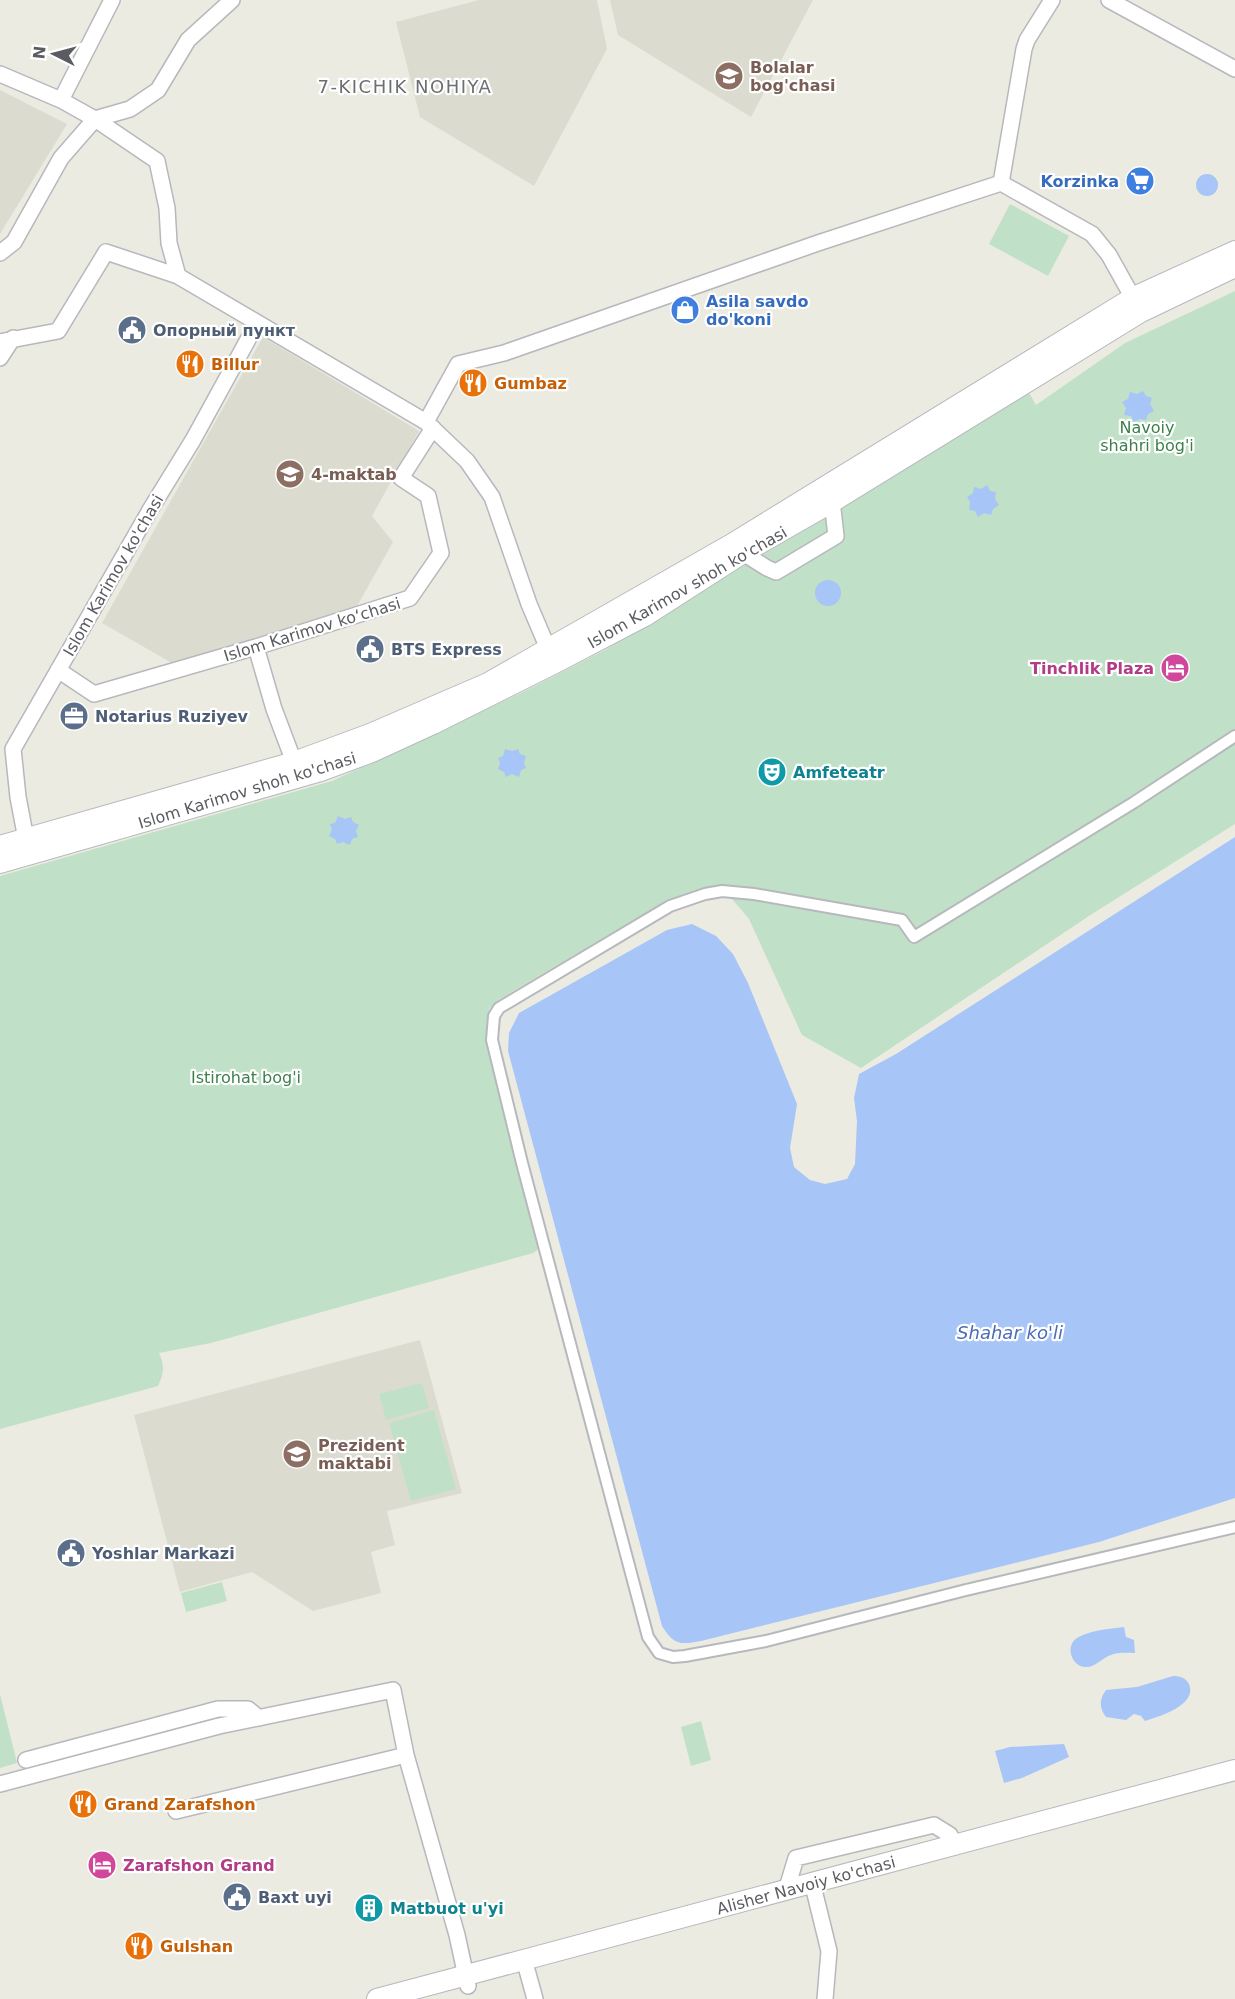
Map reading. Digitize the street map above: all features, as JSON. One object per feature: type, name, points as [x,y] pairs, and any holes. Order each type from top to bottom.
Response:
[{"type":"main road","name":"Islom Karimov shoh ko'chasi","points":[[0,863],[321,771],[372,752],[433,724],[831,494],[1137,305],[1235,251]]},
{"type":"main road","name":"Islom Karimov shoh ko'chasi","points":[[1137,305],[1235,267]]},
{"type":"main road","name":"Islom Karimov shoh ko'chasi","points":[[0,846],[294,762],[370,734],[552,656]]},
{"type":"main road","name":"Alisher Navoiy ko'chasi","points":[[419,1999],[466,1981],[1100,1812],[1235,1770]]},
{"type":"main road","name":"Alisher Navoiy ko'chasi","points":[[1100,1812],[1235,1782]]},
{"type":"main road","name":"Alisher Navoiy ko'chasi","points":[[377,1999],[527,1970],[954,1846],[1022,1833]]},
{"type":"street","points":[[61,100],[112,0]]},
{"type":"street","points":[[0,253],[14,242],[61,158],[94,119],[130,108],[158,90],[188,40],[232,0]]},
{"type":"street","points":[[1001,183],[1024,49],[1027,40],[1052,0]]},
{"type":"street","points":[[1108,0],[1235,69]]},
{"type":"street","points":[[0,74],[61,100],[157,161],[167,208],[169,243],[178,276]]},
{"type":"street","points":[[430,425],[458,364],[504,353],[818,243],[1001,183],[1092,234],[1109,255],[1137,305]]},
{"type":"street","points":[[0,358],[6,340],[58,331],[106,252],[178,276],[430,425],[468,461],[492,497],[529,604],[552,656]]},
{"type":"street","name":"Islom Karimov ko'chasi","points":[[26,839],[18,797],[13,749],[150,510],[193,440],[258,323]]},
{"type":"street","name":"Islom Karimov ko‘chasi","points":[[58,670],[94,694],[256,647],[410,598],[441,553],[428,496],[401,478],[430,425]]},
{"type":"street","points":[[736,549],[776,572],[836,536],[831,494]]},
{"type":"street","points":[[256,647],[274,709],[294,762]]},
{"type":"street","points":[[1235,736],[1133,803],[914,937],[902,920],[754,894],[722,891],[705,894],[670,906],[499,1008],[494,1016],[492,1040],[522,1163],[648,1637],[659,1653],[673,1657],[685,1656],[766,1641],[966,1590],[1235,1527]]},
{"type":"street","points":[[0,1784],[219,1726],[393,1690],[406,1755],[457,1935],[466,1981]]},
{"type":"street","points":[[27,1760],[218,1709],[248,1709],[259,1718]]},
{"type":"street","points":[[176,1812],[406,1755]]},
{"type":"street","points":[[825,1999],[829,1951],[801,1892],[796,1858],[934,1825],[950,1835],[954,1846]]},
{"type":"street","points":[[527,1970],[535,1999]]},
{"type":"shaded area","points":[[479,0],[597,0],[607,49],[534,186],[420,117],[396,22]]},
{"type":"shaded area","name":"Bolalar bog'chasi","points":[[610,0],[813,0],[751,117],[618,35]]},
{"type":"shaded area","points":[[0,90],[67,124],[0,234]]},
{"type":"shaded area","name":"4-maktab","points":[[263,337],[419,431],[372,516],[393,542],[356,608],[172,663],[102,623]]},
{"type":"shaded area","name":"Prezident maktabi","points":[[420,1340],[462,1493],[387,1511],[395,1545],[371,1552],[381,1593],[313,1611],[252,1572],[180,1592],[134,1415]]},
{"type":"green space","points":[[1010,204],[1069,236],[1048,276],[989,244]]},
{"type":"green space","name":"Istirohat bog'i","points":[[1235,291],[1235,824],[1092,914],[861,1068],[802,1035],[749,919],[721,886],[707,887],[664,902],[498,1000],[489,1009],[487,1030],[540,1248],[533,1253],[211,1343],[159,1353],[163,1370],[158,1386],[0,1429],[0,876],[332,781],[523,692],[605,650],[1025,386],[1036,405],[1125,343]]},
{"type":"green space","points":[[422,1383],[429,1408],[386,1420],[379,1394]]},
{"type":"green space","points":[[434,1410],[456,1489],[411,1501],[389,1423]]},
{"type":"green space","points":[[222,1582],[227,1601],[186,1612],[181,1593]]},
{"type":"green space","points":[[0,1694],[17,1763],[0,1768]]},
{"type":"green space","points":[[701,1721],[711,1760],[691,1766],[681,1727]]},
{"type":"water","points":[[1207,174],[1217,181],[1218,185],[1211,195],[1207,196],[1197,189],[1196,185],[1203,175]]},
{"type":"water","points":[[1143,391],[1146,396],[1152,398],[1150,404],[1154,411],[1148,414],[1146,420],[1140,419],[1134,422],[1131,416],[1124,415],[1126,408],[1122,402],[1128,399],[1130,392],[1137,394]]},
{"type":"water","points":[[987,485],[990,491],[996,492],[995,499],[999,505],[993,509],[991,515],[984,513],[978,517],[975,511],[969,510],[970,502],[967,497],[973,493],[974,487],[981,489]]},
{"type":"water","points":[[828,580],[837,584],[841,593],[837,602],[828,606],[819,602],[815,593],[819,584]]},
{"type":"water","points":[[505,749],[512,751],[518,749],[520,754],[526,756],[524,763],[526,768],[521,770],[519,777],[512,774],[506,777],[504,772],[498,769],[500,763],[498,758],[503,756]]},
{"type":"water","points":[[338,816],[345,819],[351,817],[353,822],[359,825],[356,831],[358,837],[352,839],[350,845],[343,842],[337,844],[335,839],[329,836],[332,830],[330,824],[335,823]]},
{"type":"water","name":"Shahar ko'li","points":[[1235,837],[1235,1498],[1099,1542],[701,1641],[683,1643],[674,1640],[662,1626],[508,1051],[509,1033],[519,1013],[667,930],[692,924],[716,936],[733,954],[748,983],[797,1104],[790,1148],[794,1167],[810,1180],[825,1184],[847,1179],[855,1164],[857,1121],[854,1098],[859,1074],[896,1054]]},
{"type":"water","points":[[1124,1627],[1126,1637],[1134,1640],[1135,1653],[1114,1654],[1089,1667],[1080,1666],[1073,1659],[1071,1646],[1077,1638],[1106,1629]]},
{"type":"water","points":[[1173,1676],[1186,1680],[1190,1691],[1188,1698],[1175,1709],[1145,1721],[1141,1716],[1134,1714],[1126,1720],[1106,1717],[1104,1714],[1101,1700],[1106,1690],[1137,1687]]},
{"type":"water","points":[[1064,1744],[1069,1757],[1022,1778],[1004,1783],[995,1751],[1010,1747]]},
{"type":"place","name":"Bolalar bog'chasi","points":[[729,76]]},
{"type":"place","name":"Korzinka","points":[[1140,181]]},
{"type":"place","name":"Asila savdo do'koni","points":[[685,310]]},
{"type":"place","name":"Опорный пункт","points":[[132,330]]},
{"type":"place","name":"Billur","points":[[190,364]]},
{"type":"place","name":"Gumbaz","points":[[473,383]]},
{"type":"place","name":"4-maktab","points":[[290,474]]},
{"type":"place","name":"BTS Express","points":[[370,649]]},
{"type":"place","name":"Tinchlik Plaza","points":[[1175,668]]},
{"type":"place","name":"Notarius Ruziyev","points":[[74,716]]},
{"type":"place","name":"Amfeteatr","points":[[772,772]]},
{"type":"place","name":"Prezident maktabi","points":[[297,1454]]},
{"type":"place","name":"Yoshlar Markazi","points":[[71,1553]]},
{"type":"place","name":"Grand Zarafshon","points":[[83,1804]]},
{"type":"place","name":"Zarafshon Grand","points":[[102,1865]]},
{"type":"place","name":"Baxt uyi","points":[[237,1897]]},
{"type":"place","name":"Matbuot u'yi","points":[[369,1908]]},
{"type":"place","name":"Gulshan","points":[[139,1946]]},
{"type":"district","name":"7-KICHIK NOHIYA","points":[[405,87]]},
{"type":"park label","name":"Navoiy shahri bog'i","points":[[1147,436]]}]
